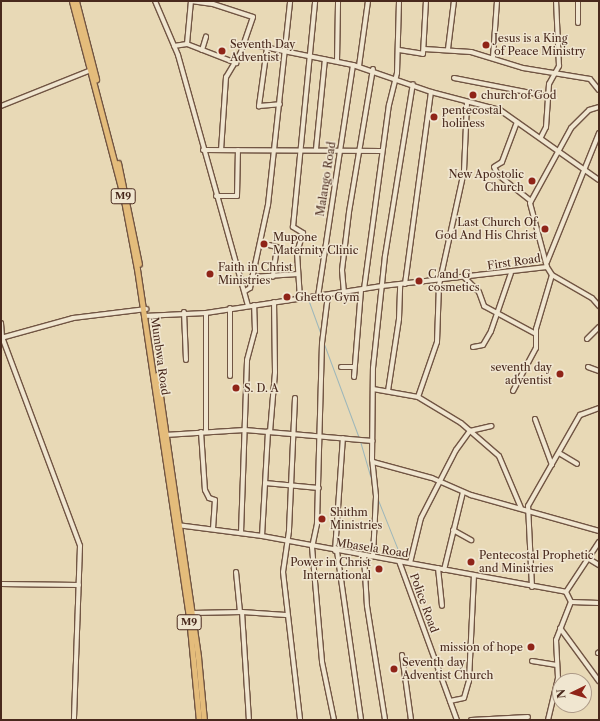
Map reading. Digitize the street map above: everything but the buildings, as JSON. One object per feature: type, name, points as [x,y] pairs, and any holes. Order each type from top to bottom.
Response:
[{"type":"main road","name":"Mumbwa Road","points":[[72,1],[125,205],[145,309],[176,525],[192,613],[204,720]]},
{"type":"main road","name":"Mumbwa Road","points":[[76,1],[91,70]]},
{"type":"main road","name":"Mumbwa Road","points":[[146,316],[165,435],[200,720]]},
{"type":"street","points":[[155,1],[174,46],[248,305]]},
{"type":"street","points":[[187,44],[192,1],[252,15],[254,20],[236,63],[226,81],[221,150]]},
{"type":"street","points":[[245,291],[250,288],[267,211],[275,150],[290,1]]},
{"type":"street","points":[[300,299],[297,252],[303,234],[293,227],[302,150],[315,1]]},
{"type":"street","points":[[337,61],[338,1]]},
{"type":"street","points":[[359,66],[368,1]]},
{"type":"street","points":[[354,377],[353,367],[362,289],[382,151],[395,79],[400,1]]},
{"type":"street","points":[[398,50],[422,55],[424,48],[426,1]]},
{"type":"street","points":[[448,49],[454,1]]},
{"type":"street","points":[[493,57],[497,1]]},
{"type":"street","points":[[541,137],[546,126],[549,83],[557,71],[556,1]]},
{"type":"street","points":[[578,1],[578,23]]},
{"type":"street","points":[[202,50],[206,37]]},
{"type":"street","points":[[244,43],[373,69],[431,92],[467,103],[500,110],[560,150],[599,180]]},
{"type":"street","points":[[174,46],[187,44],[236,63]]},
{"type":"street","points":[[267,48],[259,106],[280,104]]},
{"type":"street","points":[[424,48],[448,49],[493,57],[524,68],[557,71],[564,77],[590,79],[599,90]]},
{"type":"street","points":[[316,149],[325,59]]},
{"type":"street","name":"Malango Road","points":[[318,296],[353,64]]},
{"type":"street","points":[[344,293],[342,270],[359,150],[373,69]]},
{"type":"street","points":[[1,106],[91,70]]},
{"type":"street","points":[[454,78],[547,96]]},
{"type":"street","points":[[373,556],[376,496],[373,462],[373,389],[382,286],[413,84]]},
{"type":"street","points":[[405,284],[431,92]]},
{"type":"street","points":[[418,397],[437,342],[440,280],[464,171],[467,103]]},
{"type":"street","points":[[517,122],[502,162],[494,167],[498,175],[531,200],[574,125],[589,110],[599,107]]},
{"type":"street","points":[[599,133],[587,171],[547,265],[552,275],[592,298],[599,306]]},
{"type":"street","points":[[203,150],[316,149],[382,151]]},
{"type":"street","points":[[216,196],[238,195],[238,150]]},
{"type":"street","name":"First Road","points":[[146,316],[184,312],[206,312],[254,304],[344,293],[382,286],[511,273],[547,265],[531,200]]},
{"type":"street","points":[[269,245],[277,247],[273,277]]},
{"type":"street","points":[[473,347],[485,343],[499,313],[511,273]]},
{"type":"street","points":[[252,277],[273,277],[298,274]]},
{"type":"street","points":[[514,391],[536,348],[536,334],[552,275]]},
{"type":"street","points":[[464,278],[479,292],[484,306],[536,334]]},
{"type":"street","points":[[388,392],[399,319],[400,284]]},
{"type":"street","points":[[328,295],[322,343],[319,488],[316,532],[312,547],[322,662],[334,720]]},
{"type":"street","points":[[262,536],[269,432],[275,372],[274,302]]},
{"type":"street","points":[[241,533],[247,360],[255,331],[254,304]]},
{"type":"street","points":[[230,308],[230,376]]},
{"type":"street","points":[[2,337],[30,327],[73,318],[145,309]]},
{"type":"street","points":[[184,312],[186,360]]},
{"type":"street","points":[[206,312],[206,432]]},
{"type":"street","points":[[1,323],[2,337],[80,546],[74,720]]},
{"type":"street","points":[[587,339],[599,327]]},
{"type":"street","points":[[341,368],[353,367]]},
{"type":"street","points":[[588,367],[599,371]]},
{"type":"street","points":[[373,389],[418,397],[470,431],[501,458],[520,508]]},
{"type":"street","points":[[295,398],[287,541],[283,566],[286,615],[300,720]]},
{"type":"street","points":[[532,587],[527,511],[580,415],[599,408]]},
{"type":"street","points":[[535,419],[552,465]]},
{"type":"street","points":[[410,563],[421,518],[470,431],[491,426]]},
{"type":"street","points":[[165,435],[245,430],[373,441]]},
{"type":"street","points":[[201,432],[205,490],[209,498],[215,500],[213,528]]},
{"type":"street","points":[[343,438],[336,551],[361,720]]},
{"type":"street","points":[[559,453],[577,464]]},
{"type":"street","points":[[373,462],[441,481],[463,492],[599,531]]},
{"type":"street","points":[[265,483],[319,488]]},
{"type":"street","points":[[444,570],[463,492]]},
{"type":"street","name":"Mbasela Road","points":[[176,525],[213,528],[262,536],[312,547],[364,556],[373,556],[532,587],[566,592]]},
{"type":"street","points":[[453,530],[471,540]]},
{"type":"street","points":[[548,720],[558,684],[554,646],[570,602],[566,592],[599,542]]},
{"type":"street","points":[[364,556],[367,606],[385,720]]},
{"type":"street","points":[[589,559],[599,565]]},
{"type":"street","name":"Police Road","points":[[399,561],[457,720]]},
{"type":"street","points":[[438,568],[442,606]]},
{"type":"street","points":[[236,572],[241,612],[249,720]]},
{"type":"street","points":[[450,701],[464,698],[469,680],[474,576]]},
{"type":"street","points":[[1,584],[79,585]]},
{"type":"street","points":[[570,602],[599,603]]},
{"type":"street","points":[[192,613],[241,612],[286,615]]},
{"type":"street","points":[[560,628],[599,681]]},
{"type":"street","points":[[402,655],[411,720]]},
{"type":"street","points":[[532,661],[556,665]]},
{"type":"street","points":[[471,720],[528,717]]},
{"type":"waterway","points":[[308,299],[321,335]]},
{"type":"waterway","points":[[324,344],[359,438]]},
{"type":"waterway","points":[[360,441],[372,482]]},
{"type":"waterway","points":[[378,500],[402,560]]},
{"type":"place","name":"Jesus is a King of Peace Ministry","points":[[486,45]]},
{"type":"place","name":"Seventh Day Adventist","points":[[222,51]]},
{"type":"place","name":"church of God","points":[[473,95]]},
{"type":"place","name":"pentecostal holiness","points":[[434,117]]},
{"type":"place","name":"New Apostolic Church","points":[[532,181]]},
{"type":"place","name":"Last Church Of God And His Christ","points":[[545,229]]},
{"type":"place","name":"Mupone Maternity Clinic","points":[[264,244]]},
{"type":"place","name":"Faith in Christ Ministries","points":[[210,274]]},
{"type":"place","name":"C and G cosmetics","points":[[419,281]]},
{"type":"place","name":"Ghetto Gym","points":[[287,297]]},
{"type":"place","name":"seventh day adventist","points":[[560,374]]},
{"type":"place","name":"S. D. A","points":[[236,388]]},
{"type":"place","name":"Shithm Ministries","points":[[322,519]]},
{"type":"place","name":"Pentecostal Prophetic and Ministries","points":[[471,562]]},
{"type":"place","name":"Power in Christ International","points":[[379,569]]},
{"type":"place","name":"mission of hope","points":[[531,647]]},
{"type":"place","name":"Seventh day Adventist Church","points":[[394,669]]}]
